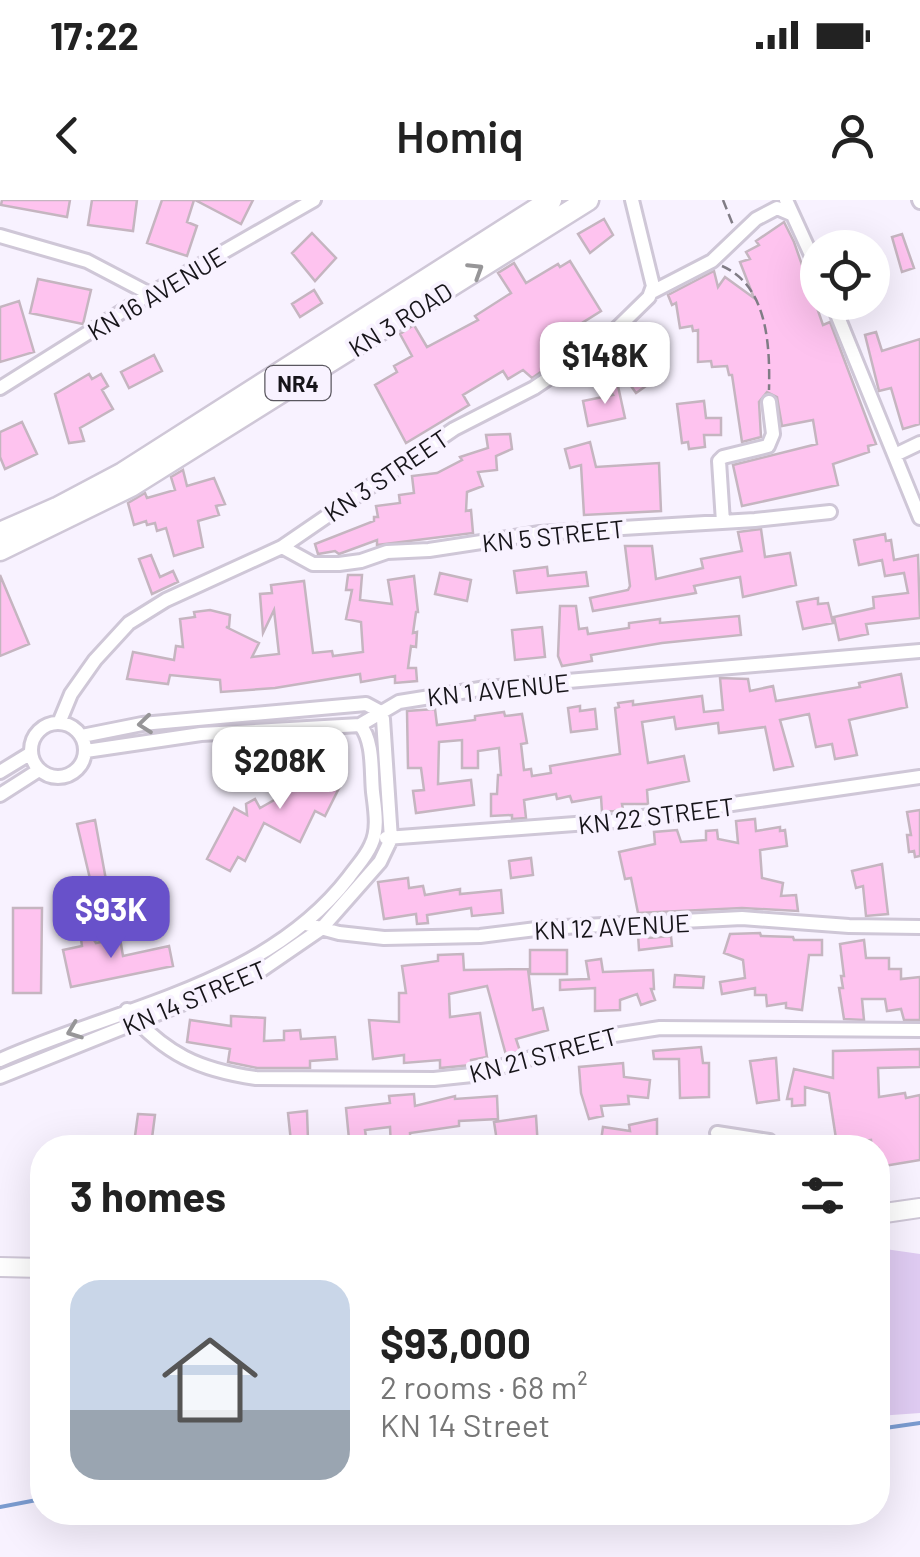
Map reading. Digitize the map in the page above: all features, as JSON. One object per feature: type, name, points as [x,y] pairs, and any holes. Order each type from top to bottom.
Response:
[{"type":"highway","name":"KN 3 ROAD","points":[[0,533],[124,473],[551,200]]},
{"type":"highway","name":"KN 3 ROAD","points":[[0,550],[131,486],[588,200]]},
{"type":"main road","points":[[890,1212],[920,1208]]},
{"type":"main road","points":[[1,1267],[30,1268]]},
{"type":"street","name":"KN 16 AVENUE","points":[[0,388],[150,294],[314,200]]},
{"type":"street","points":[[632,200],[654,280],[652,292]]},
{"type":"street","points":[[789,207],[801,230]]},
{"type":"street","name":"KN 3 STREET","points":[[59,723],[71,694],[129,623],[166,600],[282,547],[454,429],[534,388],[604,340],[652,292],[712,262],[756,219],[777,208],[789,207]]},
{"type":"street","points":[[0,236],[88,261],[150,294]]},
{"type":"street","points":[[839,320],[918,508]]},
{"type":"street","points":[[723,522],[719,462],[723,457],[768,446],[773,434],[769,402]]},
{"type":"street","points":[[895,454],[920,443]]},
{"type":"street","name":"KN 5 STREET","points":[[282,547],[313,564],[339,564],[387,552],[540,534],[830,512]]},
{"type":"street","name":"KN 1 AVENUE","points":[[82,736],[126,726],[366,704],[380,711],[414,698],[486,688],[920,651]]},
{"type":"street","points":[[86,751],[201,734],[360,726],[380,711],[391,838]]},
{"type":"street","points":[[59,723],[76,729],[82,736],[86,751],[80,767],[55,778],[39,770],[31,753],[42,728],[59,723]]},
{"type":"street","points":[[360,726],[368,742],[376,818],[374,838]]},
{"type":"street","points":[[0,772],[31,753]]},
{"type":"street","points":[[0,796],[39,770]]},
{"type":"street","name":"KN 22 STREET","points":[[374,838],[615,821],[920,777]]},
{"type":"street","name":"KN 14 STREET","points":[[0,1060],[244,964],[306,924],[336,894],[374,838]]},
{"type":"street","name":"KN 14 STREET","points":[[0,1078],[254,976],[321,929],[380,862],[391,838]]},
{"type":"street","name":"KN 12 AVENUE","points":[[306,924],[366,937],[434,938],[742,918],[920,927]]},
{"type":"street","name":"KN 21 STREET","points":[[127,1010],[161,1046],[179,1056],[234,1075],[256,1078],[418,1079],[472,1075],[608,1036],[660,1028],[920,1030]]},
{"type":"street","points":[[717,1133],[735,1135]]},
{"type":"path","points":[[723,200],[738,235]]},
{"type":"path","points":[[712,262],[733,270],[756,293],[770,359],[769,402]]},
{"type":"shaded area","points":[[890,1250],[920,1254],[920,1413],[890,1415]]},
{"type":"building","points":[[2,200],[70,200],[67,217],[1,205]]},
{"type":"building","points":[[92,200],[137,200],[133,231],[88,225]]},
{"type":"building","points":[[162,200],[194,200],[187,222],[197,226],[187,256],[147,243]]},
{"type":"building","points":[[195,200],[253,200],[241,224]]},
{"type":"building","points":[[604,219],[613,235],[590,253],[578,234]]},
{"type":"building","points":[[784,222],[800,259],[800,320],[821,320],[823,325],[830,322],[876,444],[868,446],[869,452],[833,464],[838,485],[742,506],[733,465],[817,444],[813,420],[782,426],[777,397],[767,392],[759,402],[761,437],[742,442],[732,375],[727,366],[712,367],[711,361],[698,362],[698,330],[693,331],[692,326],[680,328],[676,303],[672,305],[668,295],[714,271],[718,287],[725,277],[754,298],[740,262],[750,259],[746,252],[759,245],[756,241]]},
{"type":"building","points":[[312,233],[336,258],[315,281],[292,253]]},
{"type":"building","points":[[902,234],[914,268],[902,272],[892,237]]},
{"type":"building","points":[[570,261],[601,311],[558,338],[562,345],[544,357],[545,369],[532,378],[523,370],[508,379],[503,371],[463,395],[469,405],[406,443],[375,385],[397,372],[394,366],[412,356],[400,334],[414,325],[427,347],[478,320],[475,316],[511,293],[498,273],[514,263],[526,283]]},
{"type":"building","points":[[38,279],[91,290],[83,324],[30,313]]},
{"type":"building","points":[[314,290],[322,303],[300,317],[292,304]]},
{"type":"building","points":[[19,301],[34,352],[0,362],[0,307]]},
{"type":"building","points":[[876,332],[882,351],[920,339],[920,424],[903,429],[891,388],[879,391],[865,335]]},
{"type":"building","points":[[631,347],[656,379],[636,393],[612,359]]},
{"type":"building","points":[[154,355],[162,371],[129,388],[121,372]]},
{"type":"building","points":[[89,374],[92,379],[101,374],[108,386],[102,390],[113,409],[80,428],[84,441],[69,443],[55,394]]},
{"type":"building","points":[[616,377],[625,418],[588,426],[583,401],[613,395],[606,384]]},
{"type":"building","points":[[704,401],[706,418],[721,418],[721,435],[704,435],[705,447],[689,449],[688,442],[682,443],[677,404]]},
{"type":"building","points":[[22,422],[37,454],[5,469],[0,457],[0,432]]},
{"type":"building","points":[[510,434],[512,449],[496,456],[497,470],[478,472],[483,486],[467,492],[466,511],[471,510],[473,533],[377,545],[377,540],[339,554],[318,554],[315,544],[374,521],[378,517],[376,506],[400,503],[399,495],[414,493],[412,476],[437,473],[462,460],[460,457],[488,448],[486,435]]},
{"type":"building","points":[[590,442],[596,467],[659,463],[661,511],[584,515],[581,465],[570,468],[565,449]]},
{"type":"building","points":[[183,470],[187,486],[214,478],[225,504],[216,506],[219,515],[198,521],[203,547],[174,556],[166,528],[157,531],[155,523],[147,525],[146,521],[134,525],[128,503],[145,493],[147,498],[175,490],[171,477]]},
{"type":"building","points":[[761,529],[765,557],[790,553],[796,585],[743,597],[740,577],[694,586],[696,593],[593,611],[590,598],[628,590],[630,586],[625,546],[652,546],[656,579],[703,568],[701,559],[742,551],[738,532]]},
{"type":"building","points":[[885,534],[886,541],[891,540],[894,560],[918,555],[920,618],[866,624],[868,634],[839,640],[834,617],[874,608],[873,597],[908,593],[904,573],[885,576],[882,560],[859,565],[854,540]]},
{"type":"building","points":[[151,555],[160,577],[173,571],[178,582],[152,594],[139,559]]},
{"type":"building","points":[[547,567],[548,576],[586,572],[588,586],[517,593],[514,571]]},
{"type":"building","points":[[440,573],[471,580],[467,601],[435,594]]},
{"type":"building","points":[[0,575],[29,644],[0,656]]},
{"type":"building","points":[[348,575],[362,575],[360,600],[392,604],[388,580],[414,576],[418,612],[413,633],[417,632],[408,668],[416,668],[417,681],[395,683],[395,676],[361,682],[360,674],[221,692],[220,680],[170,675],[168,684],[127,679],[133,652],[174,660],[176,646],[183,647],[180,619],[195,617],[194,612],[210,610],[230,615],[226,627],[259,643],[252,657],[279,654],[274,610],[263,633],[260,594],[272,593],[271,585],[304,581],[313,653],[332,651],[333,656],[363,652],[361,622],[346,619],[352,590],[346,590]]},
{"type":"building","points":[[818,598],[818,604],[828,603],[833,623],[803,629],[797,602]]},
{"type":"building","points":[[560,606],[576,606],[579,629],[587,628],[588,634],[660,619],[660,623],[739,616],[741,635],[591,655],[592,661],[562,666],[558,656]]},
{"type":"building","points":[[542,627],[545,657],[515,660],[512,630]]},
{"type":"building","points":[[901,674],[907,707],[849,720],[857,755],[835,759],[832,744],[816,747],[809,714],[780,720],[793,766],[774,770],[765,727],[719,733],[718,723],[676,729],[674,717],[642,722],[648,763],[684,756],[689,781],[647,790],[648,804],[622,804],[623,810],[602,812],[601,797],[572,802],[570,796],[557,799],[556,794],[524,800],[526,818],[512,819],[512,815],[491,816],[491,794],[497,794],[501,775],[499,748],[478,751],[478,768],[462,768],[462,740],[439,742],[438,784],[471,780],[474,805],[416,813],[413,791],[424,790],[421,768],[408,768],[407,711],[435,709],[437,725],[504,712],[505,716],[522,714],[527,743],[521,744],[524,770],[531,769],[532,776],[551,773],[550,766],[620,754],[615,708],[618,703],[633,701],[633,705],[702,696],[704,712],[723,710],[720,678],[748,679],[750,691],[773,686],[776,701],[860,687],[859,683]]},
{"type":"building","points":[[580,706],[580,711],[595,709],[597,729],[571,732],[568,708]]},
{"type":"building","points":[[316,752],[345,768],[343,780],[325,816],[315,811],[300,842],[264,823],[245,861],[238,857],[230,871],[207,859],[234,808],[247,815],[246,804],[255,799],[260,808],[276,799],[278,791],[298,785]]},
{"type":"building","points":[[920,810],[920,856],[915,857],[914,851],[909,852],[907,812]]},
{"type":"building","points":[[755,819],[756,831],[780,827],[780,831],[785,830],[787,846],[760,850],[762,878],[783,883],[781,896],[796,895],[798,911],[742,908],[638,913],[631,878],[625,879],[619,852],[655,844],[654,832],[677,830],[681,842],[706,840],[706,831],[717,830],[718,839],[738,843],[736,821]]},
{"type":"building","points":[[95,820],[106,880],[113,878],[118,901],[105,904],[102,893],[83,898],[80,885],[91,883],[77,824]]},
{"type":"building","points":[[531,858],[533,875],[511,878],[509,861]]},
{"type":"building","points":[[882,864],[888,914],[866,916],[863,886],[856,888],[852,871]]},
{"type":"building","points":[[408,878],[409,888],[423,886],[425,895],[460,889],[460,894],[501,890],[503,913],[472,916],[471,908],[427,915],[428,923],[417,924],[416,914],[384,919],[378,882]]},
{"type":"building","points":[[13,908],[42,908],[41,993],[13,993]]},
{"type":"building","points":[[649,933],[649,938],[671,936],[672,946],[639,950],[638,934]]},
{"type":"building","points":[[760,933],[794,940],[822,940],[822,955],[809,955],[802,1010],[786,1008],[786,1003],[767,1006],[766,995],[755,995],[755,988],[722,994],[720,982],[745,978],[743,960],[724,953],[730,934]]},
{"type":"building","points":[[92,937],[96,943],[120,938],[123,956],[169,946],[173,966],[71,987],[63,950],[82,946],[81,939]]},
{"type":"building","points":[[864,940],[866,958],[889,958],[889,969],[901,969],[901,979],[920,977],[920,1020],[904,1020],[901,1009],[887,1011],[885,999],[862,999],[864,1020],[844,1019],[839,988],[843,988],[844,976],[840,944]]},
{"type":"building","points":[[530,950],[567,950],[567,974],[530,974]]},
{"type":"building","points":[[463,954],[464,970],[528,969],[533,1010],[543,1008],[548,1030],[516,1039],[520,1051],[506,1055],[487,986],[449,994],[450,1017],[480,1013],[487,1057],[471,1060],[471,1065],[440,1068],[440,1060],[404,1063],[404,1055],[373,1059],[369,1020],[399,1022],[399,993],[406,993],[402,966],[438,961],[438,955]]},
{"type":"building","points":[[601,959],[603,972],[653,970],[651,989],[655,1000],[641,1005],[637,994],[620,1000],[620,1010],[595,1011],[595,988],[560,990],[560,980],[589,979],[586,961]]},
{"type":"building","points":[[675,975],[704,977],[703,988],[674,987]]},
{"type":"building","points":[[231,1016],[265,1018],[264,1041],[284,1040],[284,1031],[300,1030],[301,1039],[335,1037],[337,1059],[310,1061],[310,1068],[257,1068],[228,1062],[230,1049],[187,1042],[190,1020],[231,1026]]},
{"type":"building","points":[[701,1047],[703,1063],[709,1063],[709,1097],[680,1098],[679,1059],[654,1059],[653,1051]]},
{"type":"building","points":[[920,1049],[920,1067],[878,1068],[879,1097],[920,1095],[920,1160],[890,1165],[890,1135],[835,1135],[829,1093],[805,1087],[805,1105],[792,1106],[792,1099],[787,1099],[794,1069],[833,1078],[833,1051]]},
{"type":"building","points":[[776,1058],[779,1100],[757,1103],[750,1061]]},
{"type":"building","points":[[623,1063],[624,1077],[650,1080],[648,1098],[628,1096],[629,1104],[601,1106],[603,1116],[589,1119],[579,1067]]},
{"type":"building","points":[[414,1094],[415,1106],[455,1096],[497,1096],[498,1119],[459,1121],[459,1126],[410,1135],[390,1135],[390,1127],[365,1130],[366,1135],[349,1135],[346,1108],[390,1103],[389,1096]]},
{"type":"building","points":[[307,1111],[308,1135],[290,1135],[288,1113]]},
{"type":"building","points":[[138,1114],[155,1115],[152,1135],[135,1135]]},
{"type":"building","points":[[536,1116],[537,1135],[496,1135],[494,1122]]},
{"type":"building","points":[[657,1119],[657,1135],[602,1135],[603,1127],[630,1131],[629,1125]]},
{"type":"waterway","points":[[890,1427],[920,1423]]},
{"type":"waterway","points":[[0,1507],[30,1501]]}]
